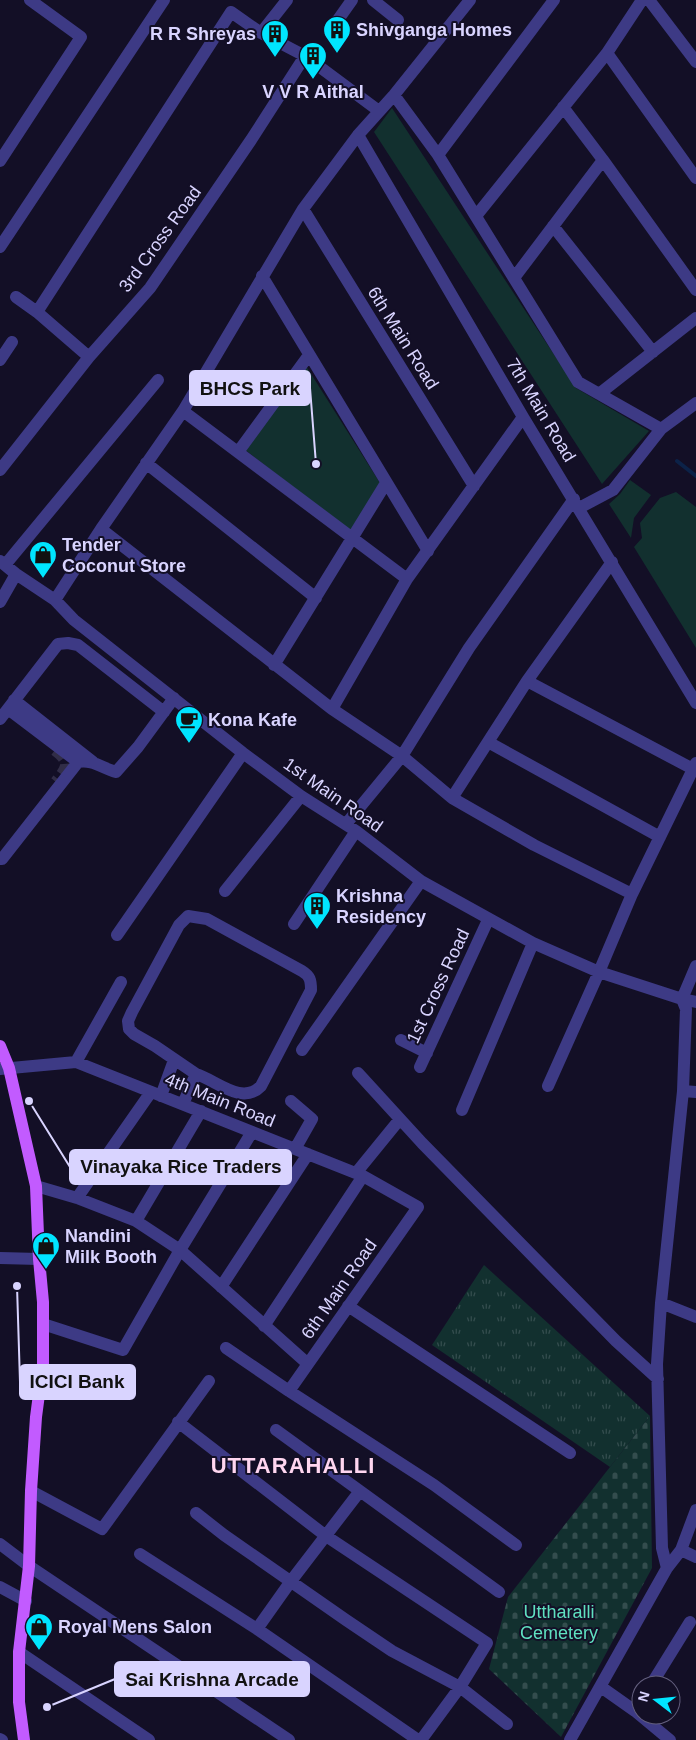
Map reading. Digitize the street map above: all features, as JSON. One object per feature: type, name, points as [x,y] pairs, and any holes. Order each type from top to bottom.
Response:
[{"type":"main road","points":[[0,1046],[4,1069],[36,1186],[43,1324],[43,1364],[36,1417],[31,1491],[30,1566],[18,1652],[19,1702],[24,1740]]},
{"type":"street","points":[[0,161],[81,37],[30,0]]},
{"type":"street","points":[[0,247],[164,0]]},
{"type":"street","points":[[261,33],[287,0]]},
{"type":"street","points":[[335,24],[352,0]]},
{"type":"street","points":[[373,0],[398,20]]},
{"type":"street","points":[[55,600],[183,411],[303,209],[358,134],[394,95],[470,0]]},
{"type":"street","points":[[438,155],[554,0]]},
{"type":"street","points":[[476,216],[607,53],[642,0]]},
{"type":"street","points":[[649,0],[696,62]]},
{"type":"street","points":[[37,312],[231,12],[261,33],[305,56],[380,111]]},
{"type":"street","points":[[607,53],[696,178]]},
{"type":"street","name":"3rd Cross Road","points":[[0,470],[88,357],[150,288],[251,140],[305,56]]},
{"type":"street","points":[[394,95],[438,155],[578,382],[661,429]]},
{"type":"street","points":[[563,107],[696,290]]},
{"type":"street","name":"7th Main Road","points":[[358,134],[523,416],[696,703]]},
{"type":"street","points":[[514,278],[602,160]]},
{"type":"street","name":"6th Main Road","points":[[303,209],[474,486]]},
{"type":"street","points":[[553,226],[653,352]]},
{"type":"street","points":[[262,276],[428,551]]},
{"type":"street","points":[[16,297],[37,312],[88,357]]},
{"type":"street","points":[[599,394],[696,318]]},
{"type":"street","points":[[0,360],[12,342]]},
{"type":"street","points":[[238,452],[309,354]]},
{"type":"street","points":[[2,563],[158,380]]},
{"type":"street","points":[[294,924],[351,827],[402,756],[469,648],[577,503],[613,490],[661,429],[696,403]]},
{"type":"street","points":[[183,411],[407,579]]},
{"type":"street","points":[[332,709],[407,579],[523,416]]},
{"type":"street","points":[[146,463],[316,598]]},
{"type":"street","points":[[274,665],[386,483]]},
{"type":"street","points":[[101,530],[332,709],[402,756],[452,798],[534,845],[632,894]]},
{"type":"street","points":[[452,798],[527,681],[612,562]]},
{"type":"street","name":"1st Main Road","points":[[2,563],[55,600],[74,620],[243,753],[301,796],[351,827],[421,881],[488,920],[533,943],[599,972],[696,1002]]},
{"type":"street","points":[[0,602],[16,574]]},
{"type":"street","points":[[7,709],[58,644],[68,643],[78,644],[164,712]]},
{"type":"street","points":[[527,681],[695,766],[632,894],[548,1086]]},
{"type":"street","points":[[7,709],[94,762],[116,772],[138,747],[174,698]]},
{"type":"street","points":[[7,709],[78,762]]},
{"type":"street","points":[[488,742],[660,837]]},
{"type":"street","points":[[117,935],[243,753]]},
{"type":"street","points":[[0,859],[2,859],[78,762],[86,760],[94,762]]},
{"type":"street","points":[[225,891],[301,796]]},
{"type":"street","points":[[302,1050],[421,881]]},
{"type":"street","points":[[188,916],[207,918],[308,975],[311,981],[311,990],[256,1091],[248,1094],[236,1093],[196,1074],[174,1060],[134,1034],[129,1029],[128,1021],[179,925],[188,916]]},
{"type":"street","name":"1st Cross Road","points":[[420,1067],[488,920]]},
{"type":"street","points":[[462,1110],[533,943]]},
{"type":"street","points":[[667,1568],[662,1548],[657,1364],[661,1303],[683,1091],[686,1009],[682,999],[696,966]]},
{"type":"street","points":[[76,1062],[121,982]]},
{"type":"street","points":[[401,1040],[427,1053]]},
{"type":"street","points":[[78,1198],[156,1094],[174,1060]]},
{"type":"street","name":"4th Main Road","points":[[4,1069],[76,1062],[360,1175],[418,1207]]},
{"type":"street","points":[[358,1073],[400,1119],[616,1341],[658,1379]]},
{"type":"street","points":[[183,1104],[196,1074]]},
{"type":"street","points":[[683,1091],[696,1092]]},
{"type":"street","points":[[291,1101],[312,1119],[295,1149]]},
{"type":"street","points":[[136,1221],[201,1111]]},
{"type":"street","points":[[264,1326],[360,1175],[400,1119]]},
{"type":"street","points":[[43,1324],[123,1350],[180,1250],[252,1132]]},
{"type":"street","points":[[221,1287],[308,1154]]},
{"type":"street","points":[[36,1186],[78,1198],[136,1221],[180,1250],[308,1364]]},
{"type":"street","name":"6th Main Road","points":[[289,1391],[418,1207]]},
{"type":"street","points":[[0,1258],[39,1259]]},
{"type":"street","points":[[661,1303],[696,1317]]},
{"type":"street","points":[[348,1306],[570,1453]]},
{"type":"street","points":[[226,1348],[289,1391],[405,1465],[516,1545]]},
{"type":"street","points":[[31,1491],[102,1529],[209,1381]]},
{"type":"street","points":[[140,1554],[257,1629],[420,1740],[460,1687],[487,1643],[326,1536],[178,1422]]},
{"type":"street","points":[[276,1430],[499,1592]]},
{"type":"street","points":[[257,1629],[360,1491]]},
{"type":"street","points":[[570,1740],[667,1568],[681,1550],[696,1510]]},
{"type":"street","points":[[196,1513],[224,1536],[392,1651],[460,1687],[507,1724]]},
{"type":"street","points":[[0,1544],[289,1740]]},
{"type":"street","points":[[681,1550],[696,1557]]},
{"type":"street","points":[[0,1587],[26,1601]]},
{"type":"street","points":[[657,1675],[690,1622]]},
{"type":"street","points":[[18,1652],[148,1740]]},
{"type":"street","points":[[601,1688],[631,1703]]},
{"type":"street","points":[[656,1725],[670,1740]]},
{"type":"green space","points":[[392,108],[576,388],[649,431],[602,484],[374,132]]},
{"type":"green space","points":[[301,358],[380,483],[351,532],[239,445]]},
{"type":"green space","points":[[630,480],[651,495],[634,518],[631,538],[609,504],[620,494]]},
{"type":"green space","points":[[676,492],[696,507],[696,648],[634,547],[642,538],[640,523],[660,498]]},
{"type":"green space","points":[[484,1265],[650,1416],[610,1467],[432,1345]]},
{"type":"green space","name":"Uttharalli Cemetery","points":[[650,1416],[652,1568],[561,1737],[489,1669],[508,1597]]},
{"type":"waterway","points":[[677,461],[696,476]]},
{"type":"tunnel","points":[[55,750],[66,761],[65,768],[56,782]]},
{"type":"place","name":"Shivganga Homes","points":[[337,54]]},
{"type":"place","name":"R R Shreyas","points":[[275,58]]},
{"type":"place","name":"V V R Aithal","points":[[313,80]]},
{"type":"place","name":"BHCS Park","points":[[316,464]]},
{"type":"place","name":"Tender Coconut Store","points":[[43,579]]},
{"type":"place","name":"Kona Kafe","points":[[189,744]]},
{"type":"place","name":"Krishna Residency","points":[[317,930]]},
{"type":"place","name":"Vinayaka Rice Traders","points":[[29,1101]]},
{"type":"place","name":"Nandini Milk Booth","points":[[46,1270]]},
{"type":"place","name":"ICICI Bank","points":[[17,1286]]},
{"type":"place","name":"Royal Mens Salon","points":[[39,1651]]},
{"type":"place","name":"Sai Krishna Arcade","points":[[47,1707]]},
{"type":"district","name":"UTTARAHALLI","points":[[293,1465]]}]
